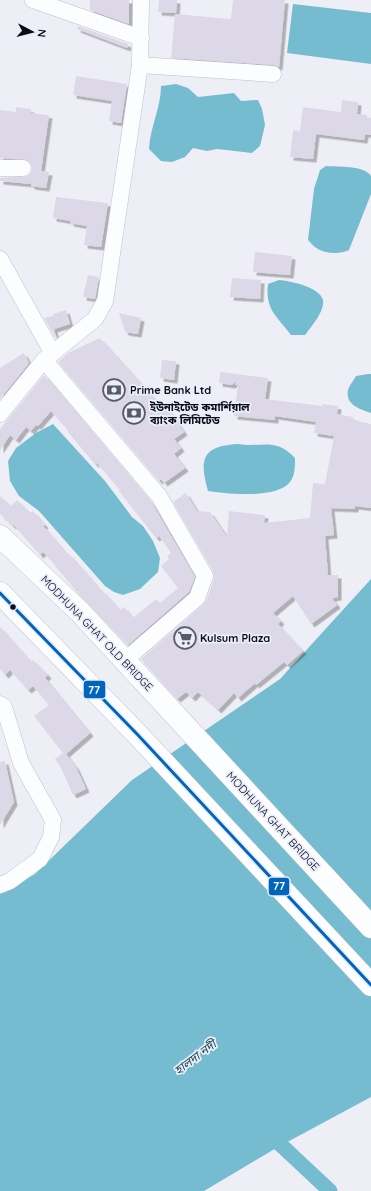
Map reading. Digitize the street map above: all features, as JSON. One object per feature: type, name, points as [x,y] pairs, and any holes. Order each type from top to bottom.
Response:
[{"type":"main road","name":"MODHUNA GHAT OLD BRIDGE","points":[[0,536],[80,612],[175,716]]},
{"type":"main road","points":[[0,593],[137,734],[371,985]]},
{"type":"main road","name":"MODHUNA GHAT BRIDGE","points":[[175,716],[371,927]]},
{"type":"street","points":[[32,0],[141,38]]},
{"type":"street","points":[[0,414],[48,356],[95,319],[105,301],[140,65],[141,0]]},
{"type":"street","points":[[140,65],[273,74]]},
{"type":"street","points":[[0,168],[23,168]]},
{"type":"street","points":[[0,259],[48,356],[159,496],[205,576],[197,598],[124,661]]},
{"type":"street","points":[[0,704],[4,707],[21,763],[53,820],[51,837],[40,859],[10,881],[0,885]]},
{"type":"water","points":[[293,4],[371,13],[371,64],[287,53]]},
{"type":"water","points":[[176,84],[188,88],[198,97],[234,93],[241,101],[258,100],[262,109],[265,125],[260,146],[252,153],[217,149],[207,151],[193,148],[185,157],[172,162],[161,161],[149,149],[151,133],[161,94],[161,86]]},
{"type":"water","points":[[326,166],[357,168],[368,172],[371,176],[371,194],[349,250],[342,252],[329,253],[321,251],[308,240],[314,189],[320,170]]},
{"type":"water","points":[[279,280],[297,283],[311,288],[321,295],[323,304],[320,314],[305,335],[291,335],[270,307],[268,300],[268,284]]},
{"type":"water","points":[[371,374],[371,413],[354,406],[348,395],[348,390],[356,376]]},
{"type":"water","points":[[53,424],[105,481],[132,517],[143,526],[153,541],[160,558],[158,572],[140,589],[123,595],[114,592],[105,586],[39,511],[19,496],[10,481],[8,461],[16,448],[36,433]]},
{"type":"water","points":[[226,445],[275,445],[288,452],[295,458],[295,468],[292,480],[284,487],[263,493],[239,494],[208,491],[204,470],[206,456],[210,451],[217,448]]},
{"type":"water","name":"হালদা নদী","points":[[371,579],[371,1097],[278,1147],[204,1191],[0,1191],[0,894],[35,874],[132,780],[280,679]]},
{"type":"building","points":[[90,0],[129,0],[129,24],[90,10]]},
{"type":"building","points":[[159,0],[177,0],[176,13],[158,12]]},
{"type":"building","points":[[233,0],[285,0],[279,67],[274,65],[171,58],[175,14],[231,19]]},
{"type":"building","points":[[78,26],[128,44],[127,48],[77,29]]},
{"type":"building","points":[[76,76],[127,84],[121,123],[109,121],[112,101],[73,95]]},
{"type":"building","points":[[342,100],[358,102],[357,114],[367,115],[367,118],[371,118],[371,135],[365,134],[364,140],[316,134],[313,159],[290,157],[293,130],[300,131],[303,107],[341,112]]},
{"type":"building","points":[[16,107],[31,109],[30,113],[49,115],[41,171],[49,172],[46,188],[31,186],[31,184],[0,181],[0,178],[27,176],[31,173],[31,164],[27,160],[0,158],[0,110],[16,112]]},
{"type":"building","points":[[56,197],[108,203],[101,247],[84,245],[87,226],[70,223],[71,221],[53,218]]},
{"type":"building","points":[[255,252],[292,256],[290,275],[253,272]]},
{"type":"building","points":[[88,275],[99,277],[95,299],[83,297]]},
{"type":"building","points":[[232,278],[261,280],[260,299],[230,297]]},
{"type":"building","points":[[66,310],[70,324],[54,329],[55,337],[44,318]]},
{"type":"building","points":[[119,313],[141,318],[138,334],[125,332]]},
{"type":"building","points":[[100,338],[167,412],[169,410],[184,432],[174,439],[181,448],[174,454],[185,468],[164,483],[161,479],[159,481],[58,362],[68,353]]},
{"type":"building","points":[[24,353],[29,363],[0,399],[0,368]]},
{"type":"building","points":[[162,360],[176,361],[174,380],[160,378]]},
{"type":"building","points":[[220,372],[268,378],[265,399],[322,406],[322,404],[338,406],[337,414],[353,417],[353,420],[371,424],[371,508],[355,506],[355,509],[331,508],[334,535],[325,536],[328,575],[338,575],[338,597],[332,598],[337,605],[311,624],[293,596],[273,613],[281,621],[278,624],[303,651],[287,665],[284,662],[256,685],[255,683],[238,698],[234,693],[218,710],[198,692],[192,698],[186,692],[177,699],[141,659],[203,605],[206,601],[214,579],[213,571],[173,502],[186,493],[197,511],[210,512],[227,537],[229,511],[265,515],[264,523],[310,518],[313,483],[325,484],[334,436],[314,433],[316,422],[275,416],[275,420],[234,416],[238,385],[235,385],[236,381],[232,385],[219,383]]},
{"type":"building","points":[[44,375],[153,505],[195,577],[189,592],[128,645],[78,593],[48,557],[43,552],[40,555],[14,525],[13,526],[0,514],[0,496],[11,506],[17,500],[30,513],[33,511],[45,525],[43,526],[101,591],[102,590],[120,610],[124,607],[133,618],[156,599],[160,603],[178,588],[161,566],[169,559],[167,556],[171,553],[159,536],[156,538],[119,491],[120,490],[97,463],[95,464],[51,411],[38,426],[36,425],[31,431],[26,427],[16,440],[10,435],[0,450],[0,429]]},
{"type":"building","points":[[0,627],[31,662],[33,660],[48,675],[45,678],[90,733],[66,754],[76,767],[86,789],[73,795],[61,768],[55,759],[63,753],[34,716],[49,705],[33,686],[28,690],[10,670],[5,675],[0,669]]},
{"type":"building","points":[[5,761],[14,802],[0,825],[0,762]]},
{"type":"waterway","points":[[266,1131],[330,1191]]},
{"type":"transit line","name":"77","points":[[0,593],[137,734],[371,985]]},
{"type":"place","name":"Prime Bank Ltd","points":[[114,390]]},
{"type":"place","name":"ইউনাইটেড কমার্শিয়াল ব্যাংক লিমিটেড","points":[[134,413]]},
{"type":"place","name":"Kulsum Plaza","points":[[185,638]]}]
